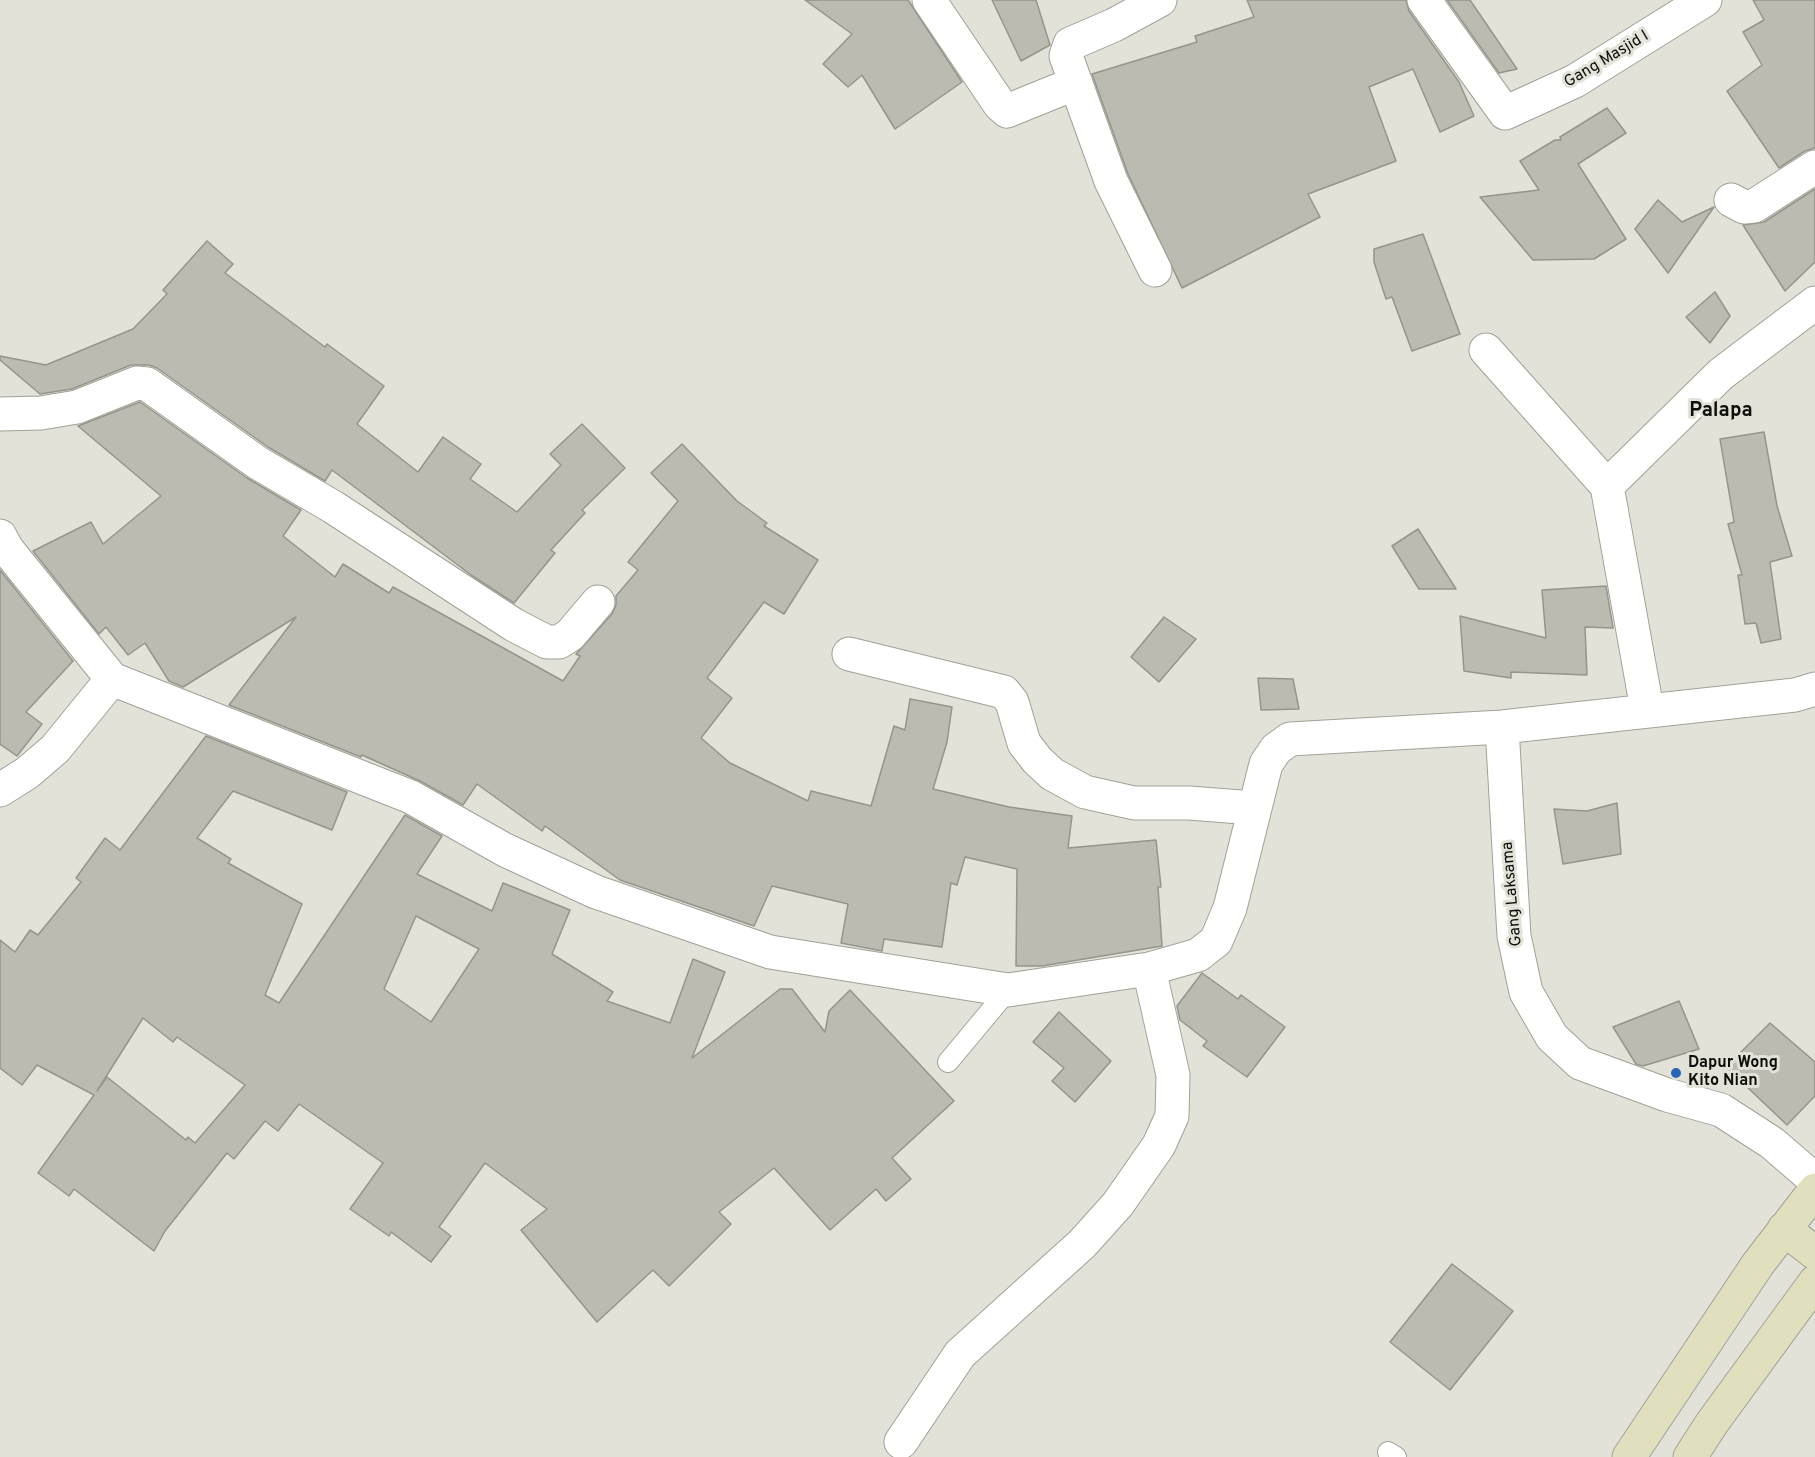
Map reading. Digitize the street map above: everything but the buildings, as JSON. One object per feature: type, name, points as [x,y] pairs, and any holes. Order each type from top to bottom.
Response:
[{"type":"main road","points":[[1629,1457],[1692,1360],[1784,1229],[1815,1190]]},
{"type":"main road","points":[[1784,1229],[1815,1253]]},
{"type":"main road","points":[[1690,1457],[1712,1423],[1815,1282]]},
{"type":"street","points":[[929,0],[1000,105],[1007,111],[1076,83]]},
{"type":"street","points":[[1155,270],[1111,182],[1066,56],[1070,44],[1109,12],[1160,0]]},
{"type":"street","name":"Gang Masjid I","points":[[1424,0],[1505,114],[1575,81],[1705,0]]},
{"type":"street","points":[[1731,200],[1744,207],[1754,206],[1815,166]]},
{"type":"street","points":[[1607,486],[1721,374],[1815,303]]},
{"type":"street","points":[[1486,350],[1607,486],[1647,709]]},
{"type":"street","points":[[0,414],[77,407],[137,383],[147,384],[258,463],[333,507],[514,625],[547,642],[559,642],[570,635],[598,602]]},
{"type":"street","points":[[0,536],[7,549],[112,679],[411,797],[505,850],[596,892],[770,952],[1008,990],[1149,969],[1198,956],[1216,941],[1230,908],[1266,764],[1276,749],[1290,739],[1502,727],[1647,709],[1795,695],[1815,689]]},
{"type":"street","points":[[849,654],[1004,693],[1012,702],[1024,743],[1036,760],[1052,774],[1085,792],[1134,803],[1189,803],[1254,808]]},
{"type":"street","points":[[0,790],[27,773],[55,749],[112,679]]},
{"type":"street","name":"Gang Laksama","points":[[1502,727],[1514,936],[1526,992],[1552,1037],[1580,1064],[1667,1095],[1721,1110],[1772,1143],[1815,1180]]},
{"type":"street","points":[[901,1442],[960,1354],[1082,1244],[1118,1204],[1159,1145],[1172,1116],[1173,1075],[1149,969]]},
{"type":"lane","points":[[948,1062],[1008,990]]},
{"type":"place","name":"Dapur Wong Kito Nian","points":[[1676,1073]]},
{"type":"district","name":"Palapa","points":[[1721,412]]}]
